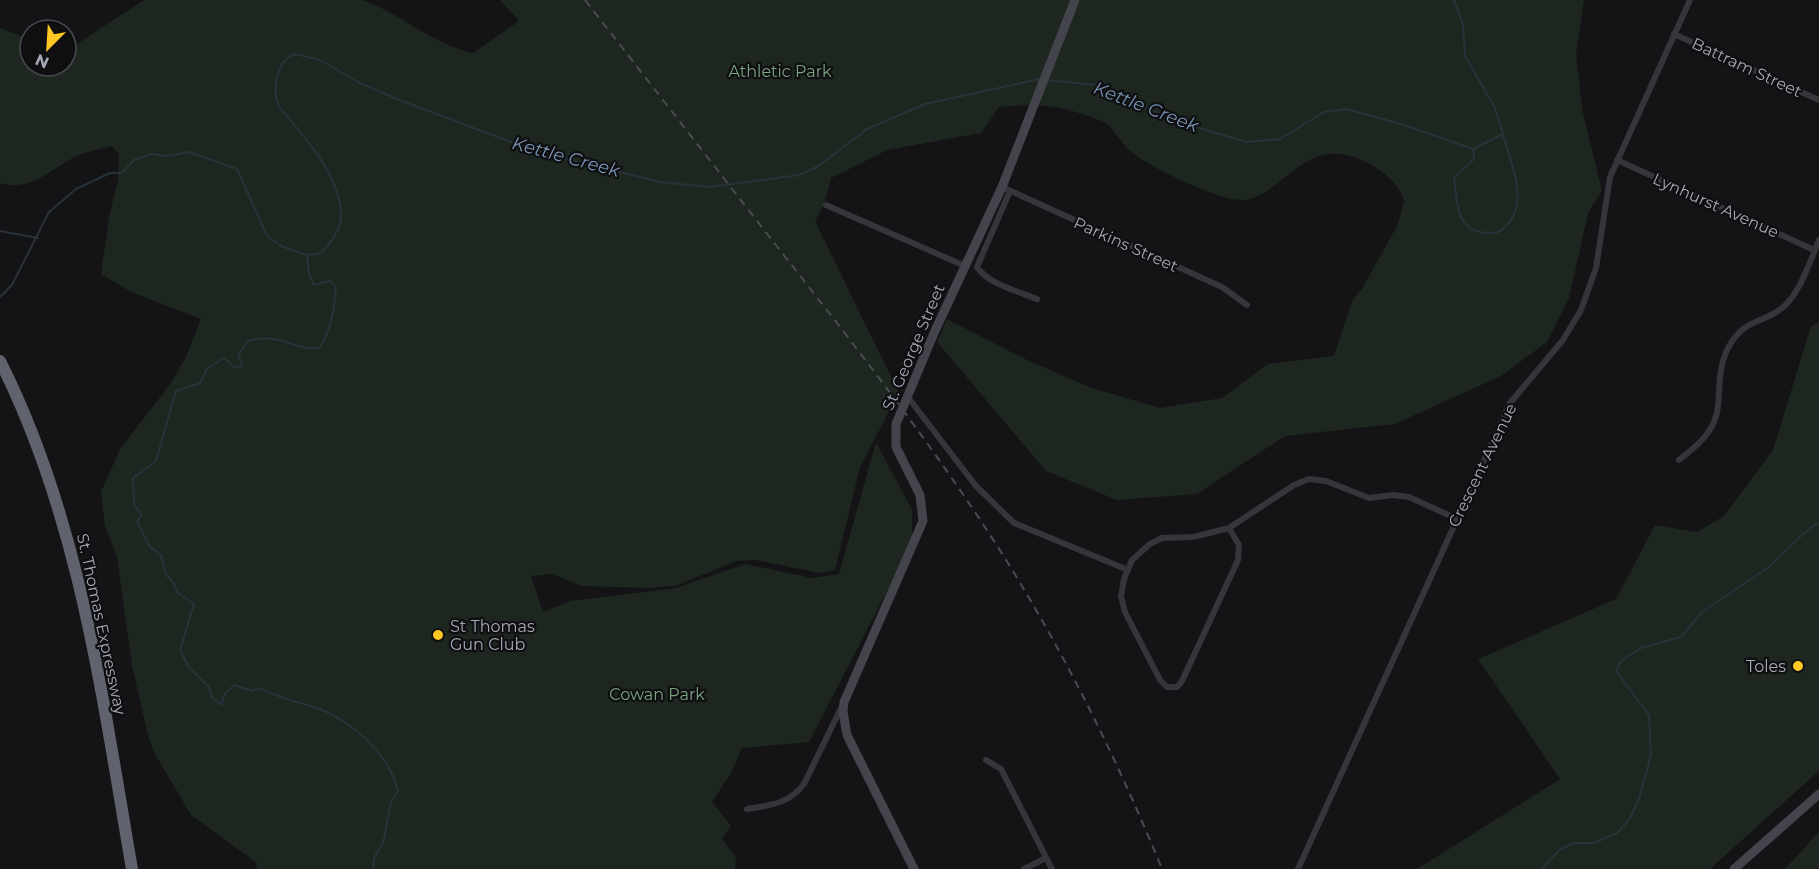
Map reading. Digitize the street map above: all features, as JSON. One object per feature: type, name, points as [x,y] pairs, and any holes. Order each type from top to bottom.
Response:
[{"type":"highway","name":"St. Thomas Expressway","points":[[2,365],[38,446],[76,569],[99,679],[132,869]]},
{"type":"street","name":"St. George Street","points":[[914,869],[847,735],[843,712],[846,697],[923,521],[920,495],[897,453],[896,424],[965,266],[1006,189],[1075,0]]},
{"type":"street","name":"Crescent Avenue","points":[[1298,869],[1455,518],[1510,403],[1563,340],[1581,309],[1594,276],[1608,183],[1690,0]]},
{"type":"street","name":"Battram Street","points":[[1674,34],[1819,100]]},
{"type":"street","name":"Lynhurst Avenue","points":[[1617,160],[1814,250]]},
{"type":"street","points":[[1006,189],[977,267],[982,274],[1036,299]]},
{"type":"street","name":"Parkins Street","points":[[1006,189],[1222,287],[1247,305]]},
{"type":"street","points":[[825,205],[965,266]]},
{"type":"street","points":[[1679,460],[1697,445],[1712,425],[1718,406],[1720,373],[1732,342],[1751,323],[1786,305],[1819,240]]},
{"type":"street","points":[[907,396],[976,486],[1014,523],[1128,570]]},
{"type":"street","points":[[1229,528],[1239,545],[1238,560],[1182,681],[1174,688],[1162,683],[1125,612],[1122,587],[1137,554],[1157,540],[1199,536],[1229,528],[1294,485],[1309,478],[1326,481],[1369,498],[1398,494],[1409,496],[1455,518]]},
{"type":"street","points":[[747,809],[785,801],[797,793],[804,784],[846,697]]},
{"type":"street","points":[[986,760],[1001,769],[1052,869]]},
{"type":"street","points":[[1734,869],[1819,794]]},
{"type":"street","points":[[1024,869],[1046,858]]},
{"type":"green space","points":[[144,0],[363,0],[444,43],[473,53],[519,21],[500,0],[1584,0],[1576,54],[1582,109],[1602,191],[1588,213],[1569,298],[1547,342],[1501,376],[1395,424],[1285,436],[1197,494],[1117,500],[1046,471],[937,342],[947,319],[1023,358],[1089,387],[1160,408],[1222,398],[1268,364],[1334,356],[1352,301],[1363,287],[1398,224],[1404,200],[1392,181],[1375,167],[1349,156],[1328,154],[1310,160],[1265,192],[1250,199],[1232,199],[1195,186],[1152,166],[1129,150],[1101,121],[1065,109],[1033,105],[999,107],[981,133],[887,150],[831,178],[824,205],[815,221],[899,393],[860,467],[835,570],[820,573],[756,560],[737,561],[675,586],[650,588],[582,586],[552,574],[531,576],[543,612],[570,601],[676,588],[745,564],[812,578],[839,574],[876,442],[912,510],[912,543],[809,742],[742,748],[731,773],[712,802],[731,826],[722,839],[736,858],[735,869],[256,869],[257,863],[191,815],[155,754],[148,736],[132,665],[117,557],[105,526],[101,492],[120,449],[171,383],[186,357],[201,319],[131,292],[101,274],[110,212],[118,180],[119,154],[112,146],[79,155],[32,182],[22,185],[0,183],[0,28],[18,35],[18,78],[78,78],[78,43]]},
{"type":"green space","points":[[1819,322],[1819,771],[1710,869],[1417,869],[1560,779],[1478,659],[1616,599],[1655,525],[1697,532],[1724,516],[1773,450],[1811,326]]},
{"type":"green space","points":[[1819,832],[1819,869],[1785,869]]},
{"type":"waterway","name":"Kettle Creek","points":[[1046,80],[1096,85],[1173,120],[1246,142],[1280,139],[1324,112],[1346,109],[1404,125],[1473,149],[1503,134],[1495,108],[1465,56],[1463,25],[1454,0]]},
{"type":"waterway","name":"Kettle Creek","points":[[0,297],[12,285],[49,212],[76,189],[110,173],[122,173],[134,160],[152,154],[167,156],[189,152],[237,169],[267,236],[283,247],[307,255],[321,253],[337,231],[341,216],[335,186],[328,172],[319,157],[279,107],[277,100],[276,85],[279,70],[283,63],[295,54],[320,60],[358,82],[397,99],[535,151],[660,182],[709,187],[799,175],[817,167],[867,129],[925,104],[1040,79]]},
{"type":"waterway","name":"Kettle Creek","points":[[1473,149],[1474,159],[1454,178],[1458,210],[1466,225],[1473,230],[1496,233],[1508,224],[1517,202],[1515,175],[1503,135]]},
{"type":"waterway","points":[[0,231],[38,238]]},
{"type":"waterway","points":[[307,255],[309,274],[314,285],[330,281],[336,287],[330,326],[319,348],[309,348],[270,339],[248,341],[238,355],[243,366],[234,367],[224,358],[207,369],[200,383],[176,391],[156,461],[133,478],[134,505],[142,515],[137,522],[150,547],[161,555],[166,575],[174,583],[177,592],[194,604],[180,650],[188,666],[209,687],[212,698],[222,705],[224,695],[234,685],[252,691],[260,688],[317,708],[356,730],[378,752],[386,764],[398,791],[391,802],[383,843],[374,858],[373,869]]},
{"type":"waterway","points":[[1542,869],[1559,850],[1575,843],[1594,843],[1617,833],[1629,820],[1639,799],[1651,755],[1649,715],[1616,671],[1621,661],[1641,648],[1681,637],[1702,612],[1770,566],[1819,522]]},
{"type":"railway","points":[[585,0],[866,361],[923,437],[977,515],[1026,592],[1069,669],[1109,748],[1162,869]]},
{"type":"place","name":"St Thomas Gun Club","points":[[438,635]]},
{"type":"place","name":"Toles","points":[[1798,666]]},
{"type":"park label","name":"Athletic Park","points":[[780,71]]},
{"type":"park label","name":"Cowan Park","points":[[657,694]]}]
